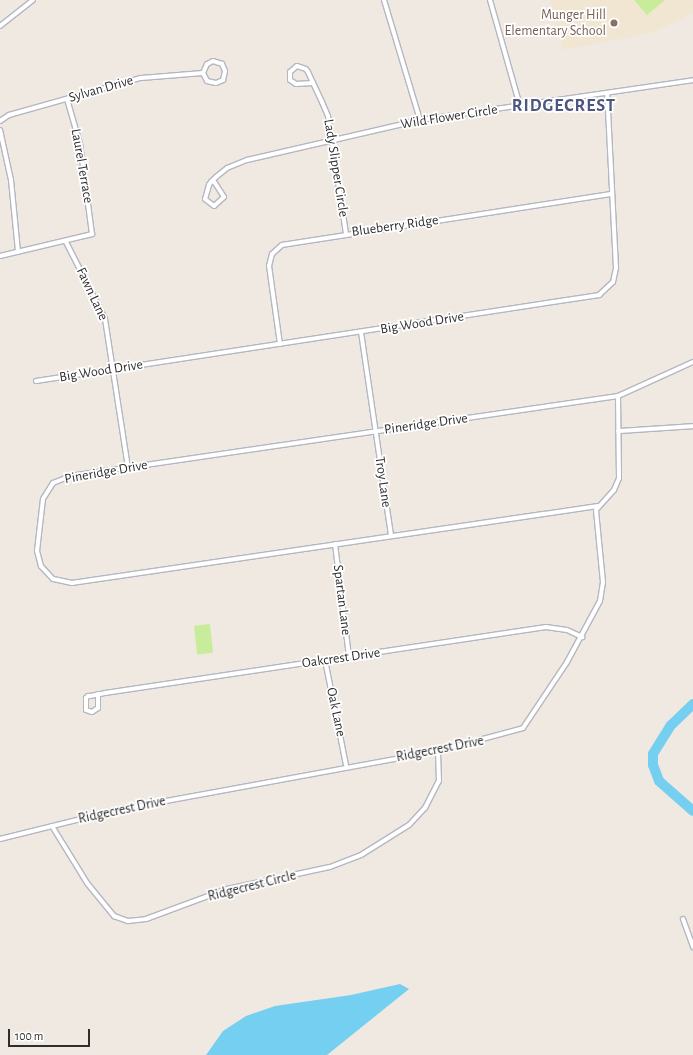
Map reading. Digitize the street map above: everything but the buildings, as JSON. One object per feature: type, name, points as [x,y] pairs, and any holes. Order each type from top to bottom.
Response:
[{"type":"street","points":[[0,26],[33,0]]},
{"type":"street","points":[[384,0],[420,120]]},
{"type":"street","points":[[490,0],[520,106]]},
{"type":"street","points":[[213,61],[222,64],[225,71],[223,80],[216,83],[207,81],[203,73],[206,64],[213,61]]},
{"type":"street","name":"Lady Slipper Circle","points":[[313,83],[296,84],[290,72],[295,66],[302,66],[313,83],[328,116],[333,140],[346,233]]},
{"type":"street","name":"Sylvan Drive","points":[[0,120],[141,78],[203,73]]},
{"type":"street","name":"Wild Flower Circle","points":[[213,180],[240,162],[420,120],[693,80]]},
{"type":"street","name":"Big Wood Drive","points":[[36,381],[600,295],[613,282],[616,268],[607,93]]},
{"type":"street","name":"Laurel Terrace","points":[[66,242],[92,234],[81,149],[67,99]]},
{"type":"street","points":[[0,130],[11,180],[18,252]]},
{"type":"street","points":[[213,180],[224,197],[214,206],[205,197],[213,180]]},
{"type":"street","name":"Blueberry Ridge","points":[[280,344],[269,273],[272,254],[290,242],[612,194]]},
{"type":"street","points":[[0,256],[66,242]]},
{"type":"street","name":"Fawn Lane","points":[[66,242],[103,314],[114,370],[128,467]]},
{"type":"street","name":"Troy Lane","points":[[361,332],[391,536]]},
{"type":"street","name":"Pineridge Drive","points":[[598,506],[72,583],[53,579],[41,566],[37,551],[44,499],[49,487],[70,476],[618,396],[693,362]]},
{"type":"street","points":[[598,506],[610,496],[619,478],[618,396]]},
{"type":"street","points":[[618,431],[693,426]]},
{"type":"street","name":"Ridgecrest Drive","points":[[0,839],[52,826],[346,765],[438,751],[523,728],[582,637],[600,601],[603,582],[598,506]]},
{"type":"street","name":"Spartan Lane","points":[[335,544],[349,656]]},
{"type":"street","name":"Oakcrest Drive","points":[[98,694],[98,708],[87,711],[84,699],[98,694],[349,656],[546,627],[567,630],[582,637]]},
{"type":"street","name":"Oak Lane","points":[[325,660],[346,765]]},
{"type":"street","name":"Ridgecrest Circle","points":[[52,826],[87,883],[114,916],[128,921],[146,919],[227,889],[330,867],[361,855],[409,825],[425,808],[439,781],[438,751]]},
{"type":"street","points":[[684,920],[693,947]]},
{"type":"shaded area","name":"Munger Hill Elementary School","points":[[551,0],[693,0],[693,13],[651,33],[563,50]]},
{"type":"green space","points":[[634,0],[665,0],[647,15]]},
{"type":"green space","points":[[210,624],[213,653],[197,655],[194,626]]},
{"type":"water","points":[[400,984],[409,989],[327,1055],[206,1055],[223,1031],[246,1016],[275,1006],[351,995]]},
{"type":"waterway","points":[[693,704],[671,725],[653,754],[653,765],[659,781],[693,811]]},
{"type":"place","name":"Munger Hill Elementary School","points":[[614,23]]},
{"type":"district","name":"RIDGECREST","points":[[564,106]]}]
